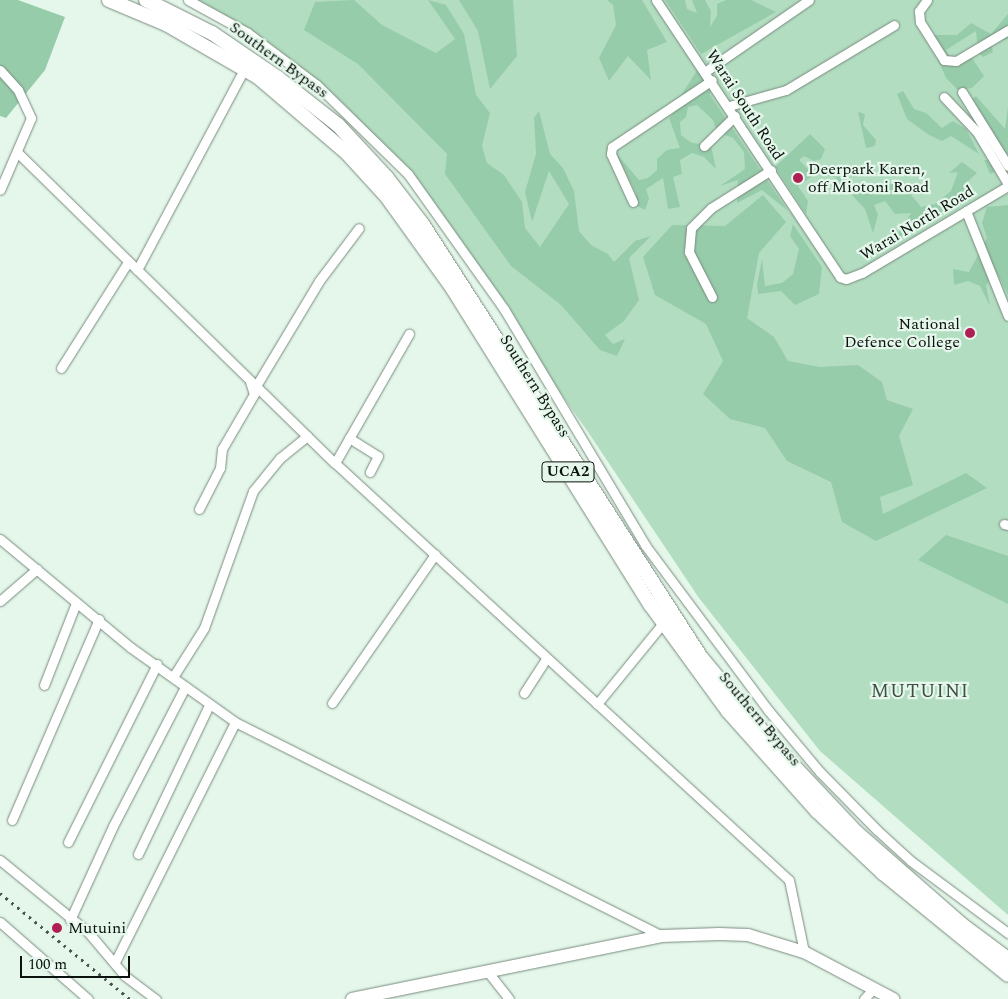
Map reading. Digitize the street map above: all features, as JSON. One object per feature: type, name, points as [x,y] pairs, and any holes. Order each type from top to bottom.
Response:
[{"type":"highway","name":"Southern Bypass","points":[[109,0],[166,24],[245,68],[301,110],[388,197],[453,289],[663,623],[728,711],[817,811],[883,873],[1008,975]]},
{"type":"highway","name":"Southern Bypass","points":[[146,0],[212,34],[278,78],[338,125],[387,178],[428,233],[700,656],[772,743],[856,832],[962,924],[1008,959]]},
{"type":"main road","points":[[352,999],[662,936],[748,935],[804,952],[893,999]]},
{"type":"street","points":[[188,0],[248,33],[309,79],[408,174],[504,310],[645,545],[768,710],[820,772],[911,861],[1008,933]]},
{"type":"street","name":"Warai South Road","points":[[656,0],[706,71],[771,170],[831,268],[840,277]]},
{"type":"street","points":[[706,71],[809,0]]},
{"type":"street","points":[[927,0],[921,7],[920,22],[944,60],[956,61],[1008,30]]},
{"type":"street","points":[[729,106],[786,90],[894,25]]},
{"type":"street","points":[[137,270],[245,68]]},
{"type":"street","points":[[0,70],[18,90],[31,116],[18,153],[0,190]]},
{"type":"street","points":[[633,202],[611,154],[612,147],[712,80]]},
{"type":"street","points":[[962,92],[1008,166]]},
{"type":"street","points":[[944,97],[977,132],[1008,185]]},
{"type":"street","points":[[704,146],[735,116]]},
{"type":"street","points":[[18,153],[334,463],[788,880],[804,952]]},
{"type":"street","points":[[712,297],[689,252],[692,228],[711,208],[771,170]]},
{"type":"street","name":"Warai North Road","points":[[840,277],[854,277],[1008,185]]},
{"type":"street","points":[[966,211],[1008,316]]},
{"type":"street","points":[[199,509],[220,468],[222,448],[254,394],[252,382],[319,281],[359,228]]},
{"type":"street","points":[[61,368],[128,262]]},
{"type":"street","points":[[334,463],[409,334]]},
{"type":"street","points":[[173,677],[204,628],[253,491],[280,458],[307,436]]},
{"type":"street","points":[[349,438],[378,456],[370,472]]},
{"type":"street","points":[[0,539],[76,603],[208,705],[235,722],[662,936]]},
{"type":"street","points":[[332,703],[435,554]]},
{"type":"street","points":[[0,601],[37,569]]},
{"type":"street","points":[[44,684],[76,603]]},
{"type":"street","points":[[12,820],[99,619]]},
{"type":"street","points":[[598,704],[663,623]]},
{"type":"street","points":[[524,693],[546,659]]},
{"type":"street","points":[[68,842],[157,664]]},
{"type":"street","points":[[70,920],[113,826],[185,687]]},
{"type":"street","points":[[138,854],[208,705]]},
{"type":"street","points":[[114,962],[235,722]]},
{"type":"street","points":[[0,860],[97,941],[125,976],[156,999]]},
{"type":"street","points":[[0,922],[88,999]]},
{"type":"street","points":[[488,972],[509,999]]},
{"type":"street","points":[[864,999],[873,989]]},
{"type":"green space","points":[[0,0],[18,0],[65,17],[45,70],[6,118],[0,116]]},
{"type":"green space","points":[[184,0],[1008,0],[1008,915],[820,751],[699,598],[586,429],[387,151],[320,83],[241,27]]},
{"type":"green space","points":[[354,0],[382,25],[436,53],[455,39],[428,0],[446,5],[464,34],[476,95],[490,113],[482,146],[487,163],[504,175],[522,202],[525,228],[540,247],[569,204],[549,171],[532,222],[525,192],[536,154],[534,118],[539,111],[550,154],[563,168],[574,191],[579,231],[591,245],[608,254],[614,262],[635,241],[651,236],[629,258],[639,300],[624,321],[605,335],[613,344],[625,339],[617,356],[600,350],[561,305],[511,266],[445,174],[447,154],[358,64],[304,30],[315,2]]},
{"type":"green space","points":[[459,0],[513,0],[517,56],[490,89],[478,31]]},
{"type":"green space","points":[[607,0],[642,0],[667,42],[647,50],[651,80],[628,56],[609,81],[599,58],[616,25],[613,5]]},
{"type":"green space","points":[[665,0],[685,0],[687,9],[697,13],[692,0],[705,0],[711,11],[710,27],[717,16],[717,4],[726,0],[751,0],[776,12],[701,54]]},
{"type":"green space","points":[[1008,14],[1008,39],[991,43],[993,52],[983,57],[978,52],[976,31],[946,50],[950,58],[970,55],[984,76],[972,88],[958,90],[946,78],[937,58],[941,49],[932,35],[957,35],[971,23],[991,34]]},
{"type":"green space","points":[[698,69],[710,86],[710,95],[788,211],[762,190],[737,203],[738,180],[720,186],[745,169],[744,152],[733,138],[717,132],[713,120],[697,105],[688,107],[686,117],[680,122],[681,135],[692,143],[711,145],[716,169],[704,157],[692,153],[680,160],[682,174],[673,177],[680,207],[668,209],[663,178],[646,189],[649,199],[645,210],[636,205],[636,193],[616,153],[639,180],[648,178],[657,170],[657,159],[667,150],[680,148],[669,118],[682,103],[682,94]]},
{"type":"green space","points":[[903,91],[914,109],[926,113],[942,128],[953,121],[966,129],[979,154],[951,136],[942,141],[929,135],[907,119],[897,94]]},
{"type":"green space","points":[[976,96],[1005,129],[1008,107],[1008,166],[990,174],[984,160],[1003,160],[968,102]]},
{"type":"green space","points":[[858,112],[865,114],[863,125],[876,140],[875,146],[866,148]]},
{"type":"green space","points":[[810,134],[825,149],[821,159],[814,161],[804,156],[799,160],[814,175],[798,186],[808,201],[806,214],[775,167]]},
{"type":"green space","points":[[962,162],[977,173],[965,184],[966,197],[892,243],[911,213],[895,214],[885,201],[874,205],[878,215],[873,233],[865,209],[835,177],[819,173],[835,168],[851,183],[870,190],[900,181],[921,207],[935,204],[951,191],[958,172],[949,173]]},
{"type":"green space","points":[[763,195],[786,222],[759,253],[747,318],[774,337],[788,361],[820,367],[858,365],[882,382],[887,400],[913,409],[899,436],[913,485],[880,497],[883,514],[966,473],[987,488],[876,541],[842,522],[831,482],[787,461],[765,428],[730,419],[703,394],[723,361],[706,324],[655,295],[643,257],[672,225],[725,226]]},
{"type":"green space","points":[[1008,205],[1008,295],[997,273],[986,285],[990,306],[980,286],[968,281],[954,285],[953,269],[969,272],[987,238],[982,223],[987,207]]},
{"type":"green space","points":[[793,224],[822,267],[819,294],[795,305],[781,291],[758,294],[757,285],[762,259],[765,286],[782,283],[793,274],[799,249],[790,236]]},
{"type":"green space","points":[[946,535],[1008,556],[1008,604],[918,560]]},
{"type":"railway","points":[[0,893],[130,999]]},
{"type":"place","name":"Deerpark Karen, off Miotoni Road","points":[[798,178]]},
{"type":"place","name":"National Defence College","points":[[970,333]]},
{"type":"place","name":"Mutuini","points":[[57,928]]},
{"type":"district","name":"MUTUINI","points":[[920,692]]}]
